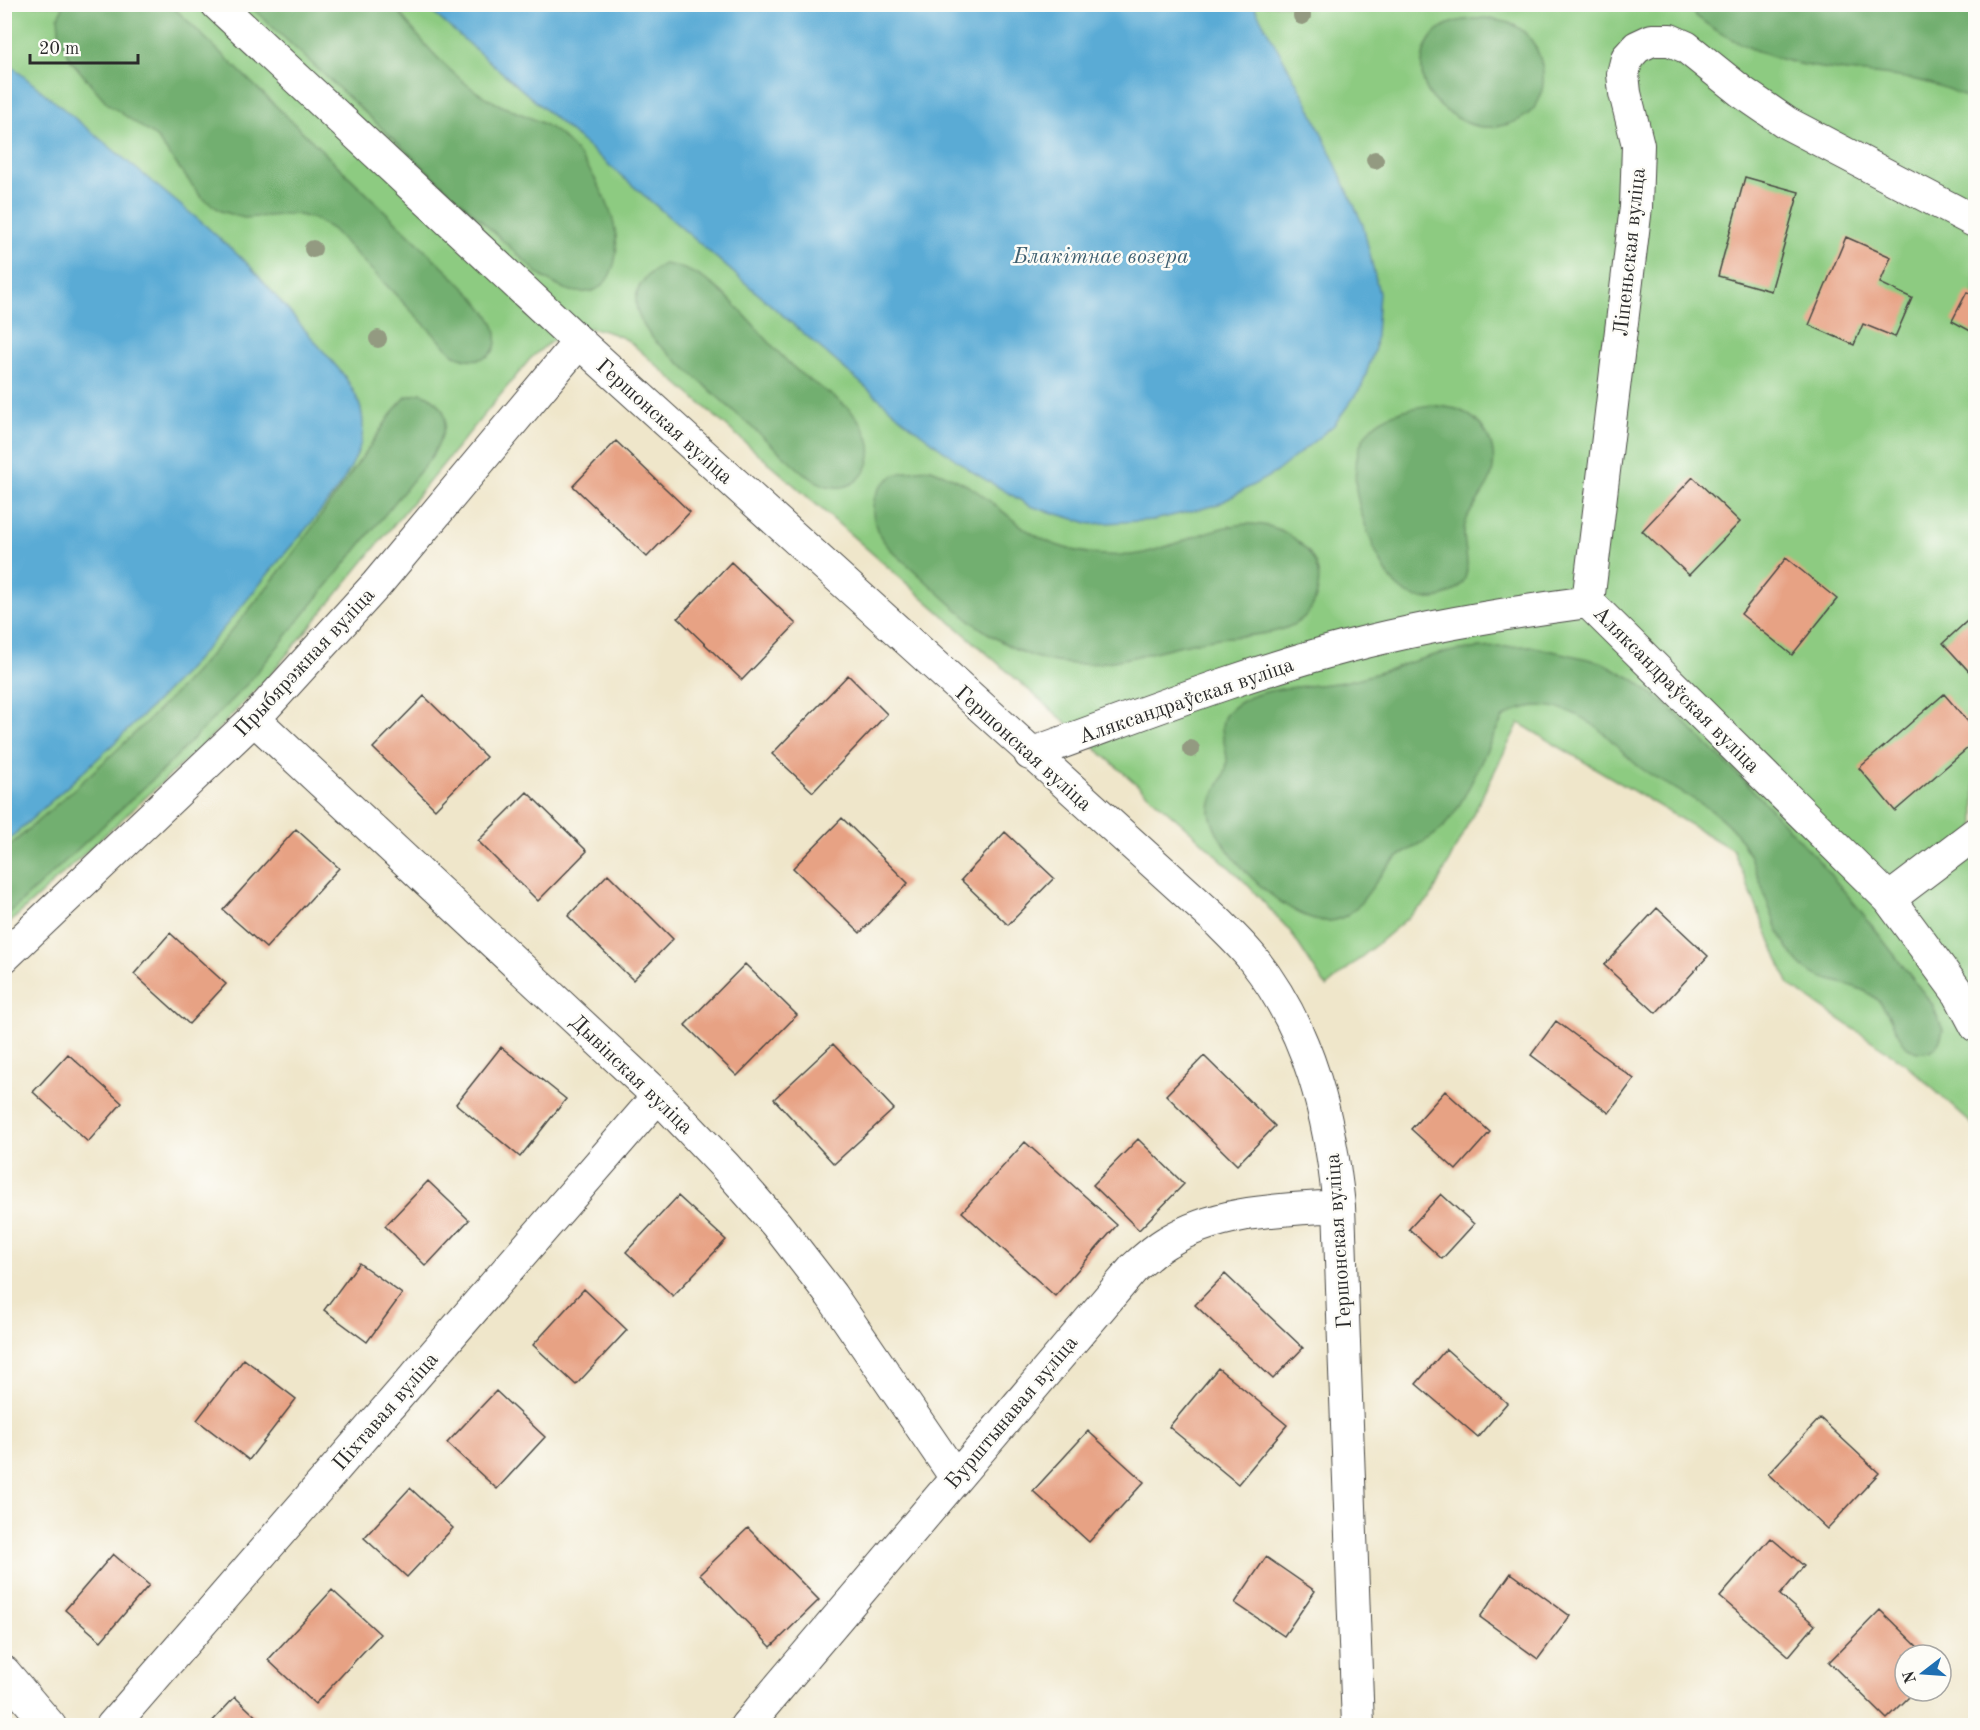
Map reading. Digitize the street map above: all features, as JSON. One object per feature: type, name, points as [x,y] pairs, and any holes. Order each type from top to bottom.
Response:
[{"type":"street","name":"Гершонская вуліца","points":[[218,4],[579,342],[1030,754],[1215,919],[1253,959],[1282,1002],[1304,1046],[1322,1097],[1334,1153],[1340,1206],[1358,1725]]},
{"type":"street","name":"Ліпеньская вуліца","points":[[1588,602],[1636,207],[1638,145],[1623,74],[1627,58],[1637,47],[1652,40],[1670,40],[1686,47],[1742,92],[1787,123],[1976,222]]},
{"type":"street","name":"Прыбярэжная вуліца","points":[[4,957],[254,719],[377,584],[579,342]]},
{"type":"street","name":"Аляксандраўская вуліца","points":[[1030,754],[1214,688],[1343,647],[1488,615],[1588,602],[1889,899],[1959,994],[1976,1026]]},
{"type":"street","name":"Дывінская вуліца","points":[[254,719],[658,1096],[776,1224],[831,1295],[956,1479]]},
{"type":"street","points":[[1889,899],[1976,833]]},
{"type":"street","name":"Піхтавая вуліца","points":[[112,1725],[658,1096]]},
{"type":"street","name":"Бурштынавая вуліца","points":[[746,1725],[1134,1268],[1167,1242],[1203,1225],[1234,1215],[1340,1206]]},
{"type":"street","points":[[4,1672],[50,1725]]},
{"type":"green space","points":[[5,5],[1975,5],[1975,1127],[1906,1064],[1789,985],[1733,850],[1519,723],[1430,899],[1326,987],[1290,931],[1245,882],[1196,836],[629,341],[614,334],[588,328],[576,329],[554,339],[530,359],[271,674],[208,740],[5,927]]},
{"type":"green space","points":[[64,5],[171,5],[474,297],[488,314],[495,329],[496,344],[493,351],[482,358],[475,359],[453,354],[332,229],[315,219],[294,214],[244,218],[221,211],[201,197],[156,137],[108,104],[72,62],[60,39],[58,17]]},
{"type":"green space","points":[[249,5],[394,5],[431,51],[466,84],[492,101],[552,129],[565,140],[589,168],[607,203],[616,239],[614,266],[606,282],[592,291],[578,292],[559,286],[541,276]]},
{"type":"green space","points":[[1684,5],[1975,5],[1975,103],[1957,93],[1918,80],[1815,67],[1762,53],[1712,28]]},
{"type":"green space","points":[[1486,18],[1509,23],[1519,28],[1527,36],[1539,55],[1543,78],[1539,100],[1526,115],[1508,124],[1486,127],[1467,123],[1434,100],[1424,81],[1422,60],[1430,39],[1446,25]]},
{"type":"green space","points":[[664,264],[686,270],[705,279],[738,308],[800,373],[839,400],[856,416],[863,426],[870,446],[868,464],[859,479],[843,487],[834,487],[820,483],[801,471],[656,342],[641,321],[636,300],[643,281]]},
{"type":"green space","points":[[421,393],[432,399],[444,413],[444,430],[430,459],[249,682],[165,768],[5,917],[5,850],[131,736],[203,663],[303,540],[394,410],[406,397]]},
{"type":"green space","points":[[1432,405],[1459,410],[1477,422],[1489,439],[1493,469],[1490,480],[1469,514],[1465,526],[1467,567],[1463,582],[1448,595],[1424,599],[1413,597],[1399,588],[1378,556],[1361,512],[1356,489],[1356,469],[1358,452],[1363,439],[1382,419],[1396,412]]},
{"type":"green space","points":[[931,469],[975,490],[1035,535],[1059,546],[1088,553],[1120,556],[1139,554],[1225,527],[1246,524],[1266,525],[1286,533],[1309,553],[1316,564],[1319,577],[1316,597],[1310,610],[1300,620],[1289,627],[1261,634],[1196,642],[1105,662],[1058,663],[1035,657],[1001,642],[986,632],[895,554],[880,537],[873,514],[874,499],[879,489],[895,475]]},
{"type":"green space","points":[[1530,646],[1601,662],[1633,679],[1669,707],[1746,783],[1813,854],[1860,910],[1932,1004],[1943,1030],[1935,1048],[1920,1052],[1912,1050],[1900,1038],[1883,1006],[1874,997],[1860,989],[1816,975],[1801,965],[1781,936],[1749,854],[1731,827],[1708,808],[1638,766],[1601,731],[1575,714],[1561,709],[1546,706],[1532,707],[1517,710],[1503,718],[1465,794],[1448,822],[1432,837],[1407,851],[1389,865],[1360,904],[1353,911],[1336,920],[1319,920],[1300,913],[1279,901],[1259,885],[1226,847],[1215,828],[1210,805],[1226,768],[1227,755],[1222,724],[1227,713],[1238,704],[1266,692],[1343,682],[1446,652]]},
{"type":"water","name":"Блакітнае возера","points":[[424,5],[1253,5],[1308,103],[1363,225],[1379,293],[1375,348],[1362,386],[1334,425],[1275,473],[1217,505],[1154,520],[1091,524],[1030,506],[971,471],[906,422]]},
{"type":"water","points":[[4,60],[206,226],[249,265],[343,374],[359,404],[363,419],[358,452],[340,484],[317,516],[217,636],[126,732],[5,843]]},
{"type":"building","points":[[1745,177],[1799,192],[1771,291],[1718,276]]},
{"type":"building","points":[[1846,237],[1891,257],[1880,283],[1912,298],[1895,337],[1863,324],[1854,345],[1809,325]]},
{"type":"building","points":[[1967,292],[1976,296],[1976,334],[1952,321]]},
{"type":"building","points":[[616,441],[690,512],[647,557],[573,486]]},
{"type":"building","points":[[1693,477],[1740,522],[1689,575],[1642,531]]},
{"type":"building","points":[[1786,558],[1837,599],[1792,655],[1741,614]]},
{"type":"building","points":[[731,562],[796,624],[742,680],[678,618]]},
{"type":"building","points":[[1976,613],[1976,679],[1943,643]]},
{"type":"building","points":[[848,675],[887,714],[813,792],[772,754]]},
{"type":"building","points":[[1944,694],[1976,731],[1976,741],[1895,811],[1859,768]]},
{"type":"building","points":[[424,696],[486,757],[435,809],[373,748]]},
{"type":"building","points":[[527,792],[587,851],[538,901],[478,841]]},
{"type":"building","points":[[842,818],[908,883],[860,933],[793,868]]},
{"type":"building","points":[[296,829],[339,868],[266,948],[223,910]]},
{"type":"building","points":[[1005,832],[1054,878],[1008,925],[961,880]]},
{"type":"building","points":[[608,874],[673,939],[633,980],[568,916]]},
{"type":"building","points":[[1657,908],[1708,956],[1656,1013],[1604,965]]},
{"type":"building","points":[[170,933],[226,984],[189,1024],[134,974]]},
{"type":"building","points":[[745,964],[797,1015],[737,1076],[685,1025]]},
{"type":"building","points":[[1556,1021],[1634,1079],[1609,1113],[1531,1055]]},
{"type":"building","points":[[833,1044],[894,1109],[834,1164],[774,1099]]},
{"type":"building","points":[[501,1047],[566,1099],[520,1157],[456,1104]]},
{"type":"building","points":[[68,1054],[122,1103],[88,1142],[33,1092]]},
{"type":"building","points":[[1204,1056],[1275,1126],[1237,1165],[1166,1095]]},
{"type":"building","points":[[1445,1091],[1490,1132],[1456,1170],[1411,1129]]},
{"type":"building","points":[[1138,1139],[1184,1184],[1139,1230],[1093,1185]]},
{"type":"building","points":[[1025,1142],[1117,1225],[1055,1296],[962,1212]]},
{"type":"building","points":[[428,1181],[469,1220],[426,1266],[385,1226]]},
{"type":"building","points":[[1441,1194],[1474,1224],[1442,1259],[1409,1229]]},
{"type":"building","points":[[678,1196],[726,1240],[673,1296],[626,1252]]},
{"type":"building","points":[[359,1263],[402,1294],[367,1342],[324,1310]]},
{"type":"building","points":[[1225,1274],[1303,1348],[1273,1379],[1195,1305]]},
{"type":"building","points":[[584,1289],[627,1330],[576,1385],[533,1345]]},
{"type":"building","points":[[1446,1349],[1507,1403],[1478,1437],[1416,1384]]},
{"type":"building","points":[[244,1359],[296,1399],[249,1460],[197,1420]]},
{"type":"building","points":[[1218,1368],[1287,1425],[1238,1484],[1169,1427]]},
{"type":"building","points":[[496,1391],[545,1437],[497,1489],[447,1443]]},
{"type":"building","points":[[1820,1418],[1879,1473],[1827,1529],[1768,1474]]},
{"type":"building","points":[[1088,1431],[1144,1482],[1089,1542],[1033,1491]]},
{"type":"building","points":[[410,1488],[453,1528],[407,1577],[364,1538]]},
{"type":"building","points":[[748,1528],[819,1600],[771,1647],[700,1574]]},
{"type":"building","points":[[1771,1538],[1804,1566],[1780,1595],[1815,1625],[1789,1656],[1720,1597]]},
{"type":"building","points":[[113,1554],[149,1585],[101,1641],[65,1610]]},
{"type":"building","points":[[1266,1557],[1315,1591],[1284,1636],[1235,1603]]},
{"type":"building","points":[[1511,1573],[1570,1616],[1538,1659],[1480,1617]]},
{"type":"building","points":[[332,1590],[380,1634],[315,1704],[268,1660]]},
{"type":"building","points":[[1880,1610],[1914,1643],[1893,1643],[1893,1703],[1903,1703],[1887,1719],[1829,1662]]},
{"type":"building","points":[[235,1697],[266,1726],[208,1726]]}]
